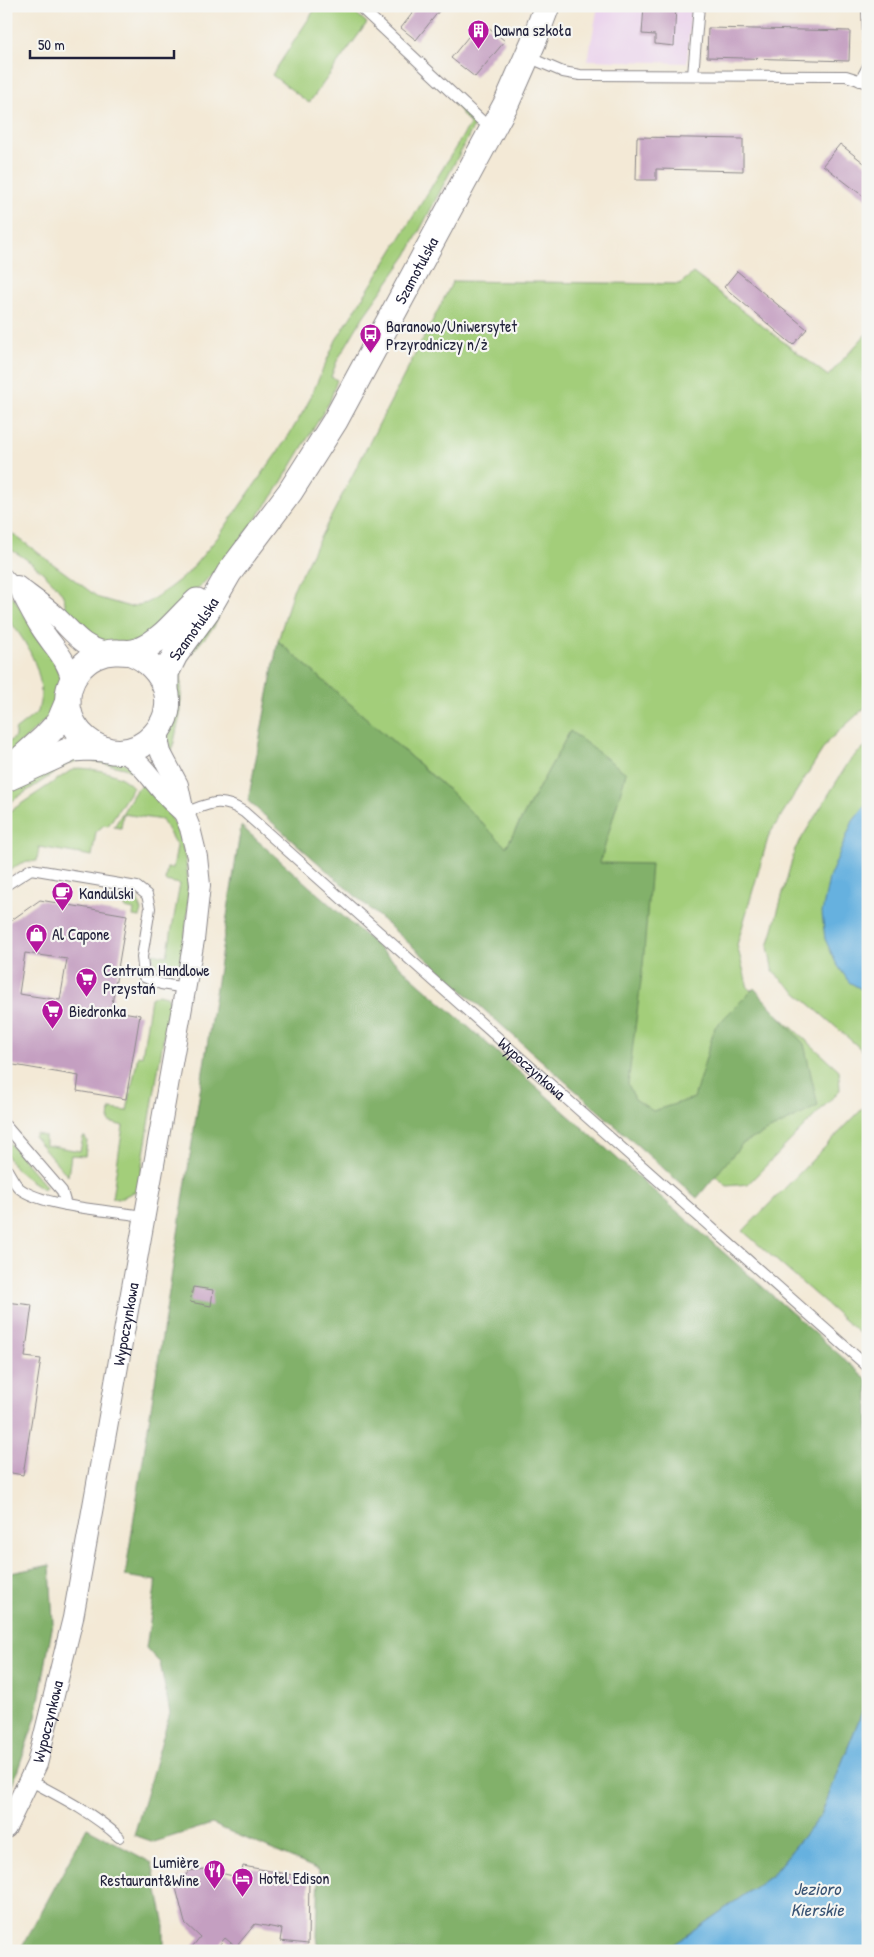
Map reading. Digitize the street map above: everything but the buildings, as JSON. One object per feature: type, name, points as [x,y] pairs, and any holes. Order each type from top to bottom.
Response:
[{"type":"street","name":"Szamotulska","points":[[166,687],[166,673],[188,635],[207,611],[229,574],[290,492],[334,420],[493,128],[528,57],[547,6]]},
{"type":"street","name":"Szamotulska","points":[[119,653],[146,647],[164,634],[229,574]]},
{"type":"street","points":[[6,779],[72,749],[113,750],[139,747],[147,742],[159,729],[168,704],[166,687],[162,678],[149,662],[119,653],[94,649],[82,642],[56,616],[12,580]]},
{"type":"street","points":[[12,580],[42,630],[64,658],[68,667],[71,719],[88,742],[113,750]]},
{"type":"street","points":[[6,772],[59,722],[78,671],[88,661],[119,653]]},
{"type":"street","name":"Wypoczynkowa","points":[[6,1828],[37,1764],[73,1618],[194,940],[200,885],[197,857],[178,785],[161,753],[159,729]]},
{"type":"street","name":"Wypoczynkowa","points":[[113,750],[135,759],[149,772],[164,794],[184,813]]},
{"type":"lane","points":[[358,6],[482,121],[493,128]]},
{"type":"lane","points":[[693,75],[698,6]]},
{"type":"lane","points":[[867,6],[868,40]]},
{"type":"lane","points":[[528,57],[574,75],[846,76],[864,82],[868,66]]},
{"type":"lane","name":"Wypoczynkowa","points":[[184,813],[218,802],[235,806],[244,812],[868,1367]]},
{"type":"lane","points":[[6,885],[31,869],[137,887],[147,895],[150,908],[142,957],[144,977],[161,984],[186,988]]},
{"type":"lane","points":[[6,1126],[62,1191],[66,1205]]},
{"type":"lane","points":[[6,1168],[19,1188],[43,1200],[144,1216]]},
{"type":"lane","points":[[29,1780],[89,1813],[104,1823],[119,1837]]},
{"type":"shaded area","points":[[598,6],[691,6],[687,63],[588,60]]},
{"type":"green space","points":[[317,6],[348,6],[367,23],[309,103],[272,75]]},
{"type":"green space","points":[[456,101],[477,120],[407,255],[363,317],[337,361],[331,377],[337,380],[330,401],[275,493],[228,557],[157,632],[145,640],[111,645],[93,639],[65,615],[64,598],[53,583],[29,561],[6,548],[6,529],[99,598],[130,607],[147,603],[187,574],[218,537],[286,440],[306,407],[336,340],[470,124],[453,102]]},
{"type":"green space","points":[[693,273],[828,376],[868,332],[868,705],[828,741],[769,835],[737,945],[748,988],[839,1070],[840,1090],[748,1184],[727,1186],[515,999],[570,732],[506,847],[452,793],[278,641],[293,590],[453,281],[680,284]]},
{"type":"green space","points":[[6,590],[15,600],[62,675],[57,708],[6,758],[6,744],[15,737],[15,730],[38,712],[41,692],[38,672],[30,652],[19,633],[6,617]]},
{"type":"green space","points":[[226,600],[214,627],[189,656],[183,667],[181,675],[181,711],[172,751],[170,752],[168,735],[175,675]]},
{"type":"green space","points":[[278,641],[452,793],[506,847],[570,731],[626,773],[600,863],[651,864],[643,965],[628,1084],[635,1099],[653,1111],[694,1098],[715,1027],[754,988],[804,1044],[818,1106],[742,1144],[697,1198],[248,801]]},
{"type":"green space","points":[[868,744],[868,1051],[862,1050],[773,972],[768,947],[795,849],[850,760]]},
{"type":"green space","points":[[66,758],[121,760],[138,774],[124,768],[79,760],[68,764],[6,805],[6,791]]},
{"type":"green space","points":[[78,768],[93,769],[115,775],[133,787],[108,826],[104,825],[96,832],[92,856],[39,847],[37,861],[21,863],[6,873],[6,814],[70,771]]},
{"type":"green space","points":[[147,782],[171,817],[177,830],[182,845],[187,874],[188,904],[183,955],[178,967],[169,972],[157,966],[153,953],[167,956],[180,884],[165,881],[167,868],[173,868],[177,847],[162,820],[123,814],[121,828],[114,827],[136,790]]},
{"type":"green space","points":[[241,826],[868,1380],[868,1697],[821,1815],[771,1876],[665,1951],[319,1951],[317,1936],[319,1870],[212,1824],[154,1842],[134,1835],[170,1713],[160,1663],[146,1648],[156,1581],[125,1576]]},
{"type":"green space","points":[[127,893],[137,899],[142,911],[140,917],[133,916],[134,910],[125,908]]},
{"type":"green space","points":[[158,994],[167,996],[171,1010],[166,1023],[138,1190],[119,1199],[112,1198],[123,1126],[109,1122],[110,1109],[127,1111],[138,1055],[142,1056],[151,998]]},
{"type":"green space","points":[[868,1103],[868,1341],[743,1231]]},
{"type":"green space","points":[[36,1134],[45,1136],[45,1145],[80,1151],[83,1137],[85,1137],[87,1141],[85,1156],[71,1155],[68,1176],[34,1137]]},
{"type":"green space","points":[[6,1139],[46,1187],[43,1189],[14,1166],[6,1154]]},
{"type":"green space","points":[[50,1565],[53,1623],[36,1717],[15,1778],[6,1795],[6,1574]]},
{"type":"green space","points":[[87,1828],[152,1863],[164,1920],[164,1951],[24,1951],[21,1949]]},
{"type":"water","points":[[868,802],[868,922],[866,932],[868,936],[868,993],[849,982],[836,963],[825,939],[822,913],[829,878],[853,821]]},
{"type":"water","name":"Jezioro Kierskie","points":[[868,1697],[868,1951],[665,1951],[771,1876],[821,1815]]},
{"type":"place","name":"Dawna szkoła","points":[[478,49]]},
{"type":"place","name":"Baranowo/Uniwersytet Przyrodniczy n/ż","points":[[370,354]]},
{"type":"place","name":"Kandulski","points":[[63,912]]},
{"type":"place","name":"Al Capone","points":[[36,953]]},
{"type":"place","name":"Centrum Handlowe Przystań","points":[[87,998]]},
{"type":"place","name":"Biedronka","points":[[53,1030]]},
{"type":"place","name":"Lumière Restaurant&Wine","points":[[215,1890]]},
{"type":"place","name":"Hotel Edison","points":[[243,1897]]}]
